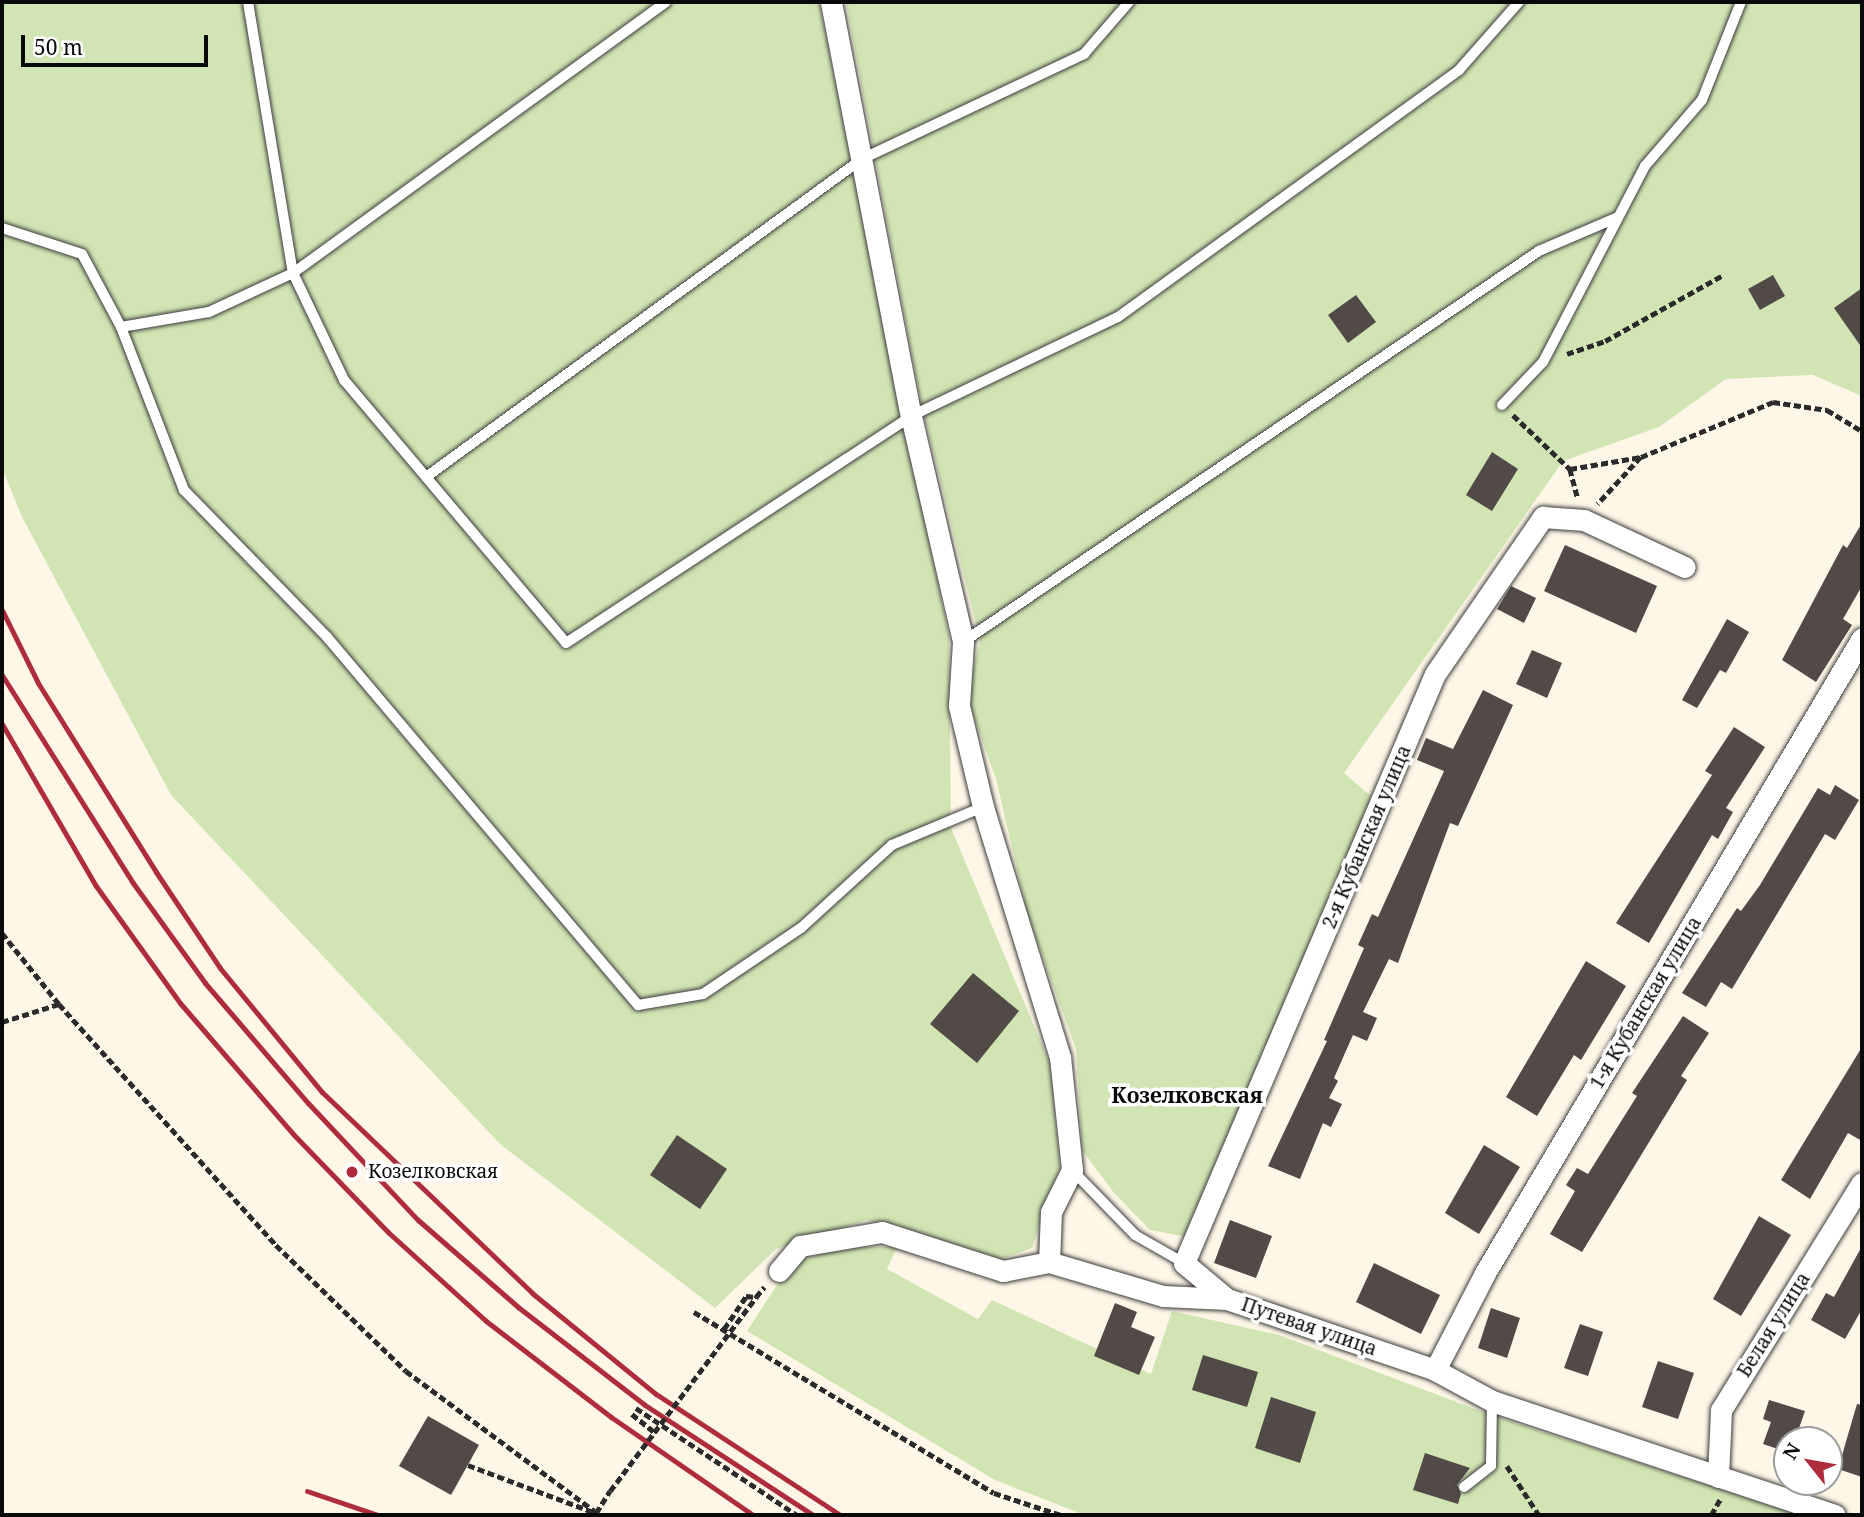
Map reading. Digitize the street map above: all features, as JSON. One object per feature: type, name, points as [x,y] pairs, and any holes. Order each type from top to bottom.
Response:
[{"type":"street","points":[[831,2],[911,416],[963,642],[959,706],[983,807],[1060,1057],[1072,1170],[1051,1212],[1049,1262]]},
{"type":"street","name":"2-я Кубанская улица","points":[[1184,1263],[1435,674],[1543,517],[1584,520],[1685,567]]},
{"type":"street","name":"1-я Кубанская улица","points":[[1435,1370],[1485,1273],[1862,638]]},
{"type":"street","name":"Белая улица","points":[[1718,1477],[1721,1410],[1860,1190]]},
{"type":"street","name":"Путевая улица","points":[[779,1271],[800,1246],[882,1232],[1003,1271],[1049,1262],[1163,1296],[1227,1299],[1435,1370],[1492,1401],[1835,1515]]},
{"type":"street","points":[[1184,1263],[1227,1299]]},
{"type":"lane","points":[[248,2],[293,273],[344,380],[566,643],[911,416],[1118,317],[1459,70],[1519,2]]},
{"type":"lane","points":[[121,327],[209,312],[293,273],[666,2]]},
{"type":"lane","points":[[426,477],[862,159],[1084,54],[1129,2]]},
{"type":"lane","points":[[1502,405],[1543,362],[1645,166],[1702,100],[1741,2]]},
{"type":"lane","points":[[963,642],[1539,251],[1616,218]]},
{"type":"lane","points":[[2,228],[82,254],[121,327],[184,490],[327,636],[638,1005],[703,994],[801,928],[892,845],[983,807]]},
{"type":"lane","points":[[1072,1170],[1135,1235],[1184,1263]]},
{"type":"lane","points":[[1464,1487],[1491,1466],[1492,1401]]},
{"type":"path","points":[[1543,362],[1605,341],[1723,275]]},
{"type":"path","points":[[1502,405],[1570,469],[1642,457],[1773,402],[1827,410],[1862,432]]},
{"type":"path","points":[[1584,520],[1642,457]]},
{"type":"path","points":[[2,933],[59,1004],[276,1245],[326,1294],[406,1371],[541,1468],[598,1514]]},
{"type":"path","points":[[2,1023],[59,1004]]},
{"type":"path","points":[[598,1514],[610,1491],[756,1297],[746,1296],[724,1329]]},
{"type":"path","points":[[694,1312],[994,1493],[1061,1515]]},
{"type":"path","points":[[636,1408],[797,1515]]},
{"type":"path","points":[[632,1414],[654,1432]]},
{"type":"path","points":[[1492,1442],[1539,1515]]},
{"type":"path","points":[[468,1465],[598,1514]]},
{"type":"green space","points":[[2,2],[819,2],[949,637],[951,828],[1050,1064],[1060,1167],[1032,1248],[1001,1259],[867,1220],[776,1249],[715,1308],[501,1145],[171,795],[22,517],[2,468]]},
{"type":"green space","points":[[846,2],[1862,2],[1862,396],[1813,375],[1726,379],[1659,427],[1563,461],[1344,773],[1372,797],[1187,1237],[1150,1230],[1114,1193],[1082,1150],[1076,1049],[1028,916],[996,779],[966,695],[980,641],[920,397]]},
{"type":"green space","points":[[836,1247],[897,1247],[887,1269],[978,1319],[992,1300],[1151,1374],[1172,1311],[1279,1335],[1491,1415],[1801,1515],[1082,1514],[995,1480],[747,1331],[790,1265]]},
{"type":"building","points":[[1773,275],[1785,296],[1760,310],[1748,289]]},
{"type":"building","points":[[1862,288],[1862,348],[1834,308]]},
{"type":"building","points":[[1356,295],[1376,322],[1348,343],[1328,315]]},
{"type":"building","points":[[1492,452],[1518,469],[1492,511],[1466,495]]},
{"type":"building","points":[[1862,523],[1862,586],[1843,619],[1852,625],[1816,682],[1782,660],[1843,545],[1847,548]]},
{"type":"building","points":[[1565,545],[1657,586],[1636,633],[1544,591]]},
{"type":"building","points":[[1511,586],[1536,598],[1524,623],[1497,609]]},
{"type":"building","points":[[1727,619],[1749,632],[1726,673],[1720,670],[1697,708],[1682,700]]},
{"type":"building","points":[[1532,650],[1562,663],[1547,698],[1516,684]]},
{"type":"building","points":[[1483,690],[1513,705],[1458,826],[1450,823],[1398,963],[1389,959],[1363,1012],[1377,1018],[1367,1041],[1353,1035],[1334,1078],[1338,1081],[1329,1098],[1342,1104],[1331,1127],[1323,1123],[1300,1179],[1268,1166],[1327,1041],[1324,1040],[1364,948],[1358,945],[1372,914],[1378,917],[1444,771],[1417,760],[1426,738],[1453,749]]},
{"type":"building","points":[[1734,727],[1765,747],[1726,808],[1733,812],[1718,839],[1712,835],[1649,943],[1616,923],[1712,775],[1705,771]]},
{"type":"building","points":[[1835,785],[1859,800],[1835,840],[1825,834],[1732,989],[1721,982],[1706,1007],[1682,993],[1737,908],[1741,911],[1760,885],[1818,788],[1830,795]]},
{"type":"building","points":[[1586,961],[1626,986],[1581,1060],[1574,1055],[1537,1116],[1506,1097]]},
{"type":"building","points":[[973,973],[1019,1011],[977,1063],[930,1024]]},
{"type":"building","points":[[1683,1016],[1709,1033],[1681,1076],[1687,1080],[1582,1252],[1550,1234],[1575,1191],[1566,1185],[1577,1168],[1588,1174],[1637,1096],[1632,1093]]},
{"type":"building","points":[[1862,1047],[1862,1141],[1848,1133],[1810,1199],[1781,1180]]},
{"type":"building","points":[[677,1135],[727,1169],[700,1209],[650,1175]]},
{"type":"building","points":[[1484,1145],[1520,1167],[1479,1234],[1445,1213]]},
{"type":"building","points":[[1759,1216],[1791,1235],[1741,1316],[1713,1299]]},
{"type":"building","points":[[1230,1220],[1272,1236],[1256,1278],[1214,1263]]},
{"type":"building","points":[[1862,1246],[1862,1309],[1845,1339],[1811,1320],[1826,1293],[1834,1297]]},
{"type":"building","points":[[1374,1263],[1440,1295],[1421,1334],[1356,1302]]},
{"type":"building","points":[[1115,1303],[1137,1312],[1131,1327],[1155,1337],[1139,1375],[1094,1356]]},
{"type":"building","points":[[1491,1308],[1520,1318],[1507,1358],[1478,1348]]},
{"type":"building","points":[[1580,1324],[1603,1332],[1588,1376],[1564,1368]]},
{"type":"building","points":[[1203,1355],[1258,1372],[1247,1407],[1192,1390]]},
{"type":"building","points":[[1658,1361],[1694,1373],[1678,1419],[1642,1407]]},
{"type":"building","points":[[1271,1397],[1316,1412],[1300,1463],[1255,1448]]},
{"type":"building","points":[[1769,1400],[1805,1411],[1800,1426],[1773,1426],[1773,1447],[1763,1444],[1771,1422],[1763,1419]]},
{"type":"building","points":[[1857,1404],[1862,1405],[1862,1477],[1843,1471],[1843,1452]]},
{"type":"building","points":[[428,1416],[479,1445],[451,1495],[399,1466]]},
{"type":"building","points":[[1425,1453],[1470,1468],[1457,1485],[1461,1494],[1458,1504],[1413,1490]]},
{"type":"railway","points":[[2,610],[38,683],[156,872],[220,968],[322,1092],[532,1293],[656,1394],[840,1515]]},
{"type":"railway","points":[[2,675],[133,883],[205,983],[308,1103],[418,1220],[518,1307],[645,1405],[813,1515]]},
{"type":"railway","points":[[2,724],[96,886],[180,1003],[294,1135],[389,1233],[486,1321],[611,1417],[753,1515]]},
{"type":"railway","points":[[307,1491],[378,1515]]},
{"type":"place","name":"Козелковская","points":[[352,1172]]},
{"type":"district","name":"Козелковская","points":[[1187,1095]]}]
